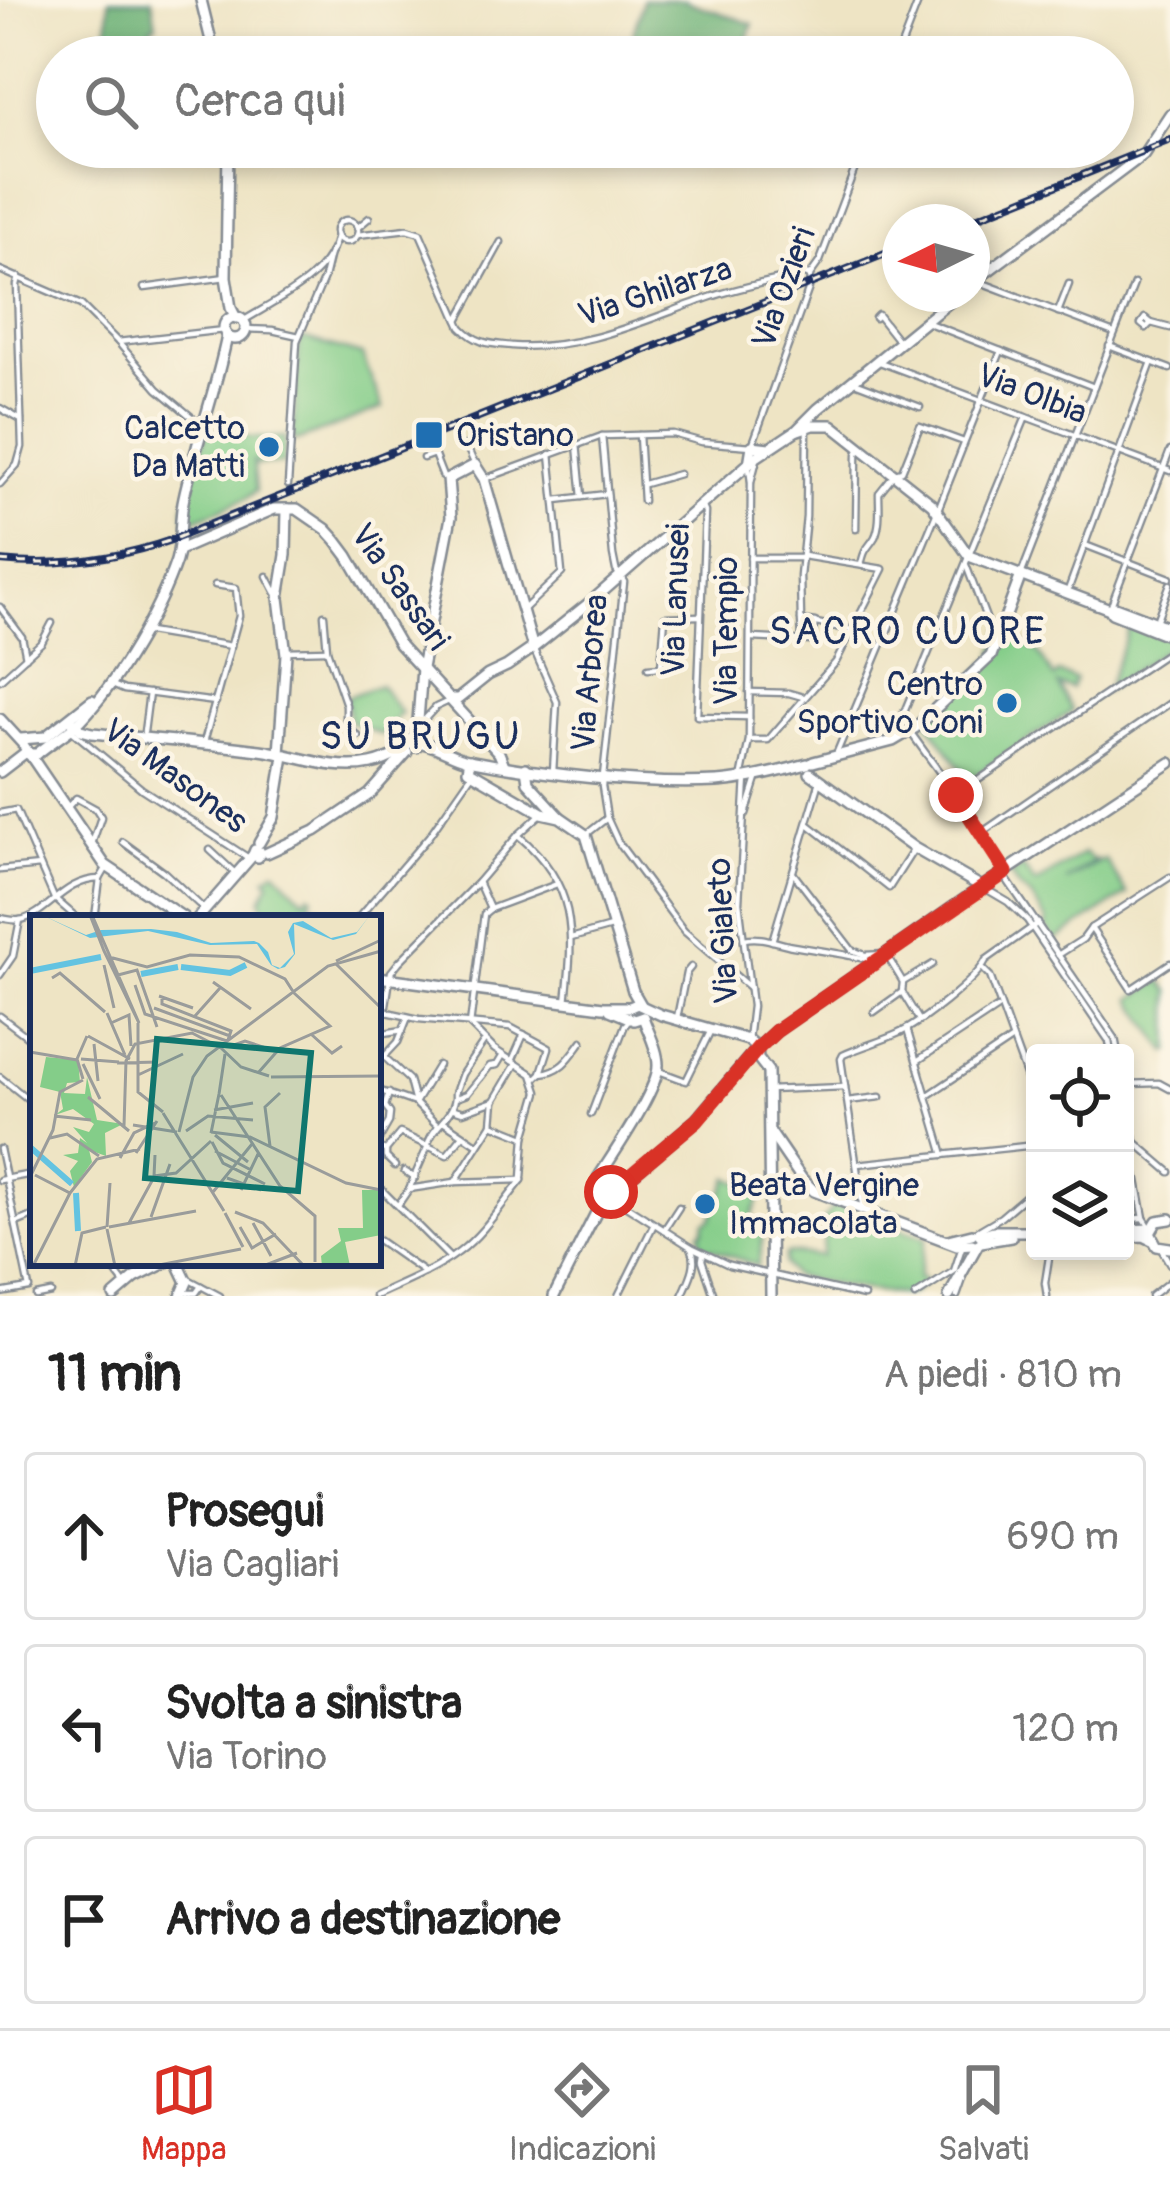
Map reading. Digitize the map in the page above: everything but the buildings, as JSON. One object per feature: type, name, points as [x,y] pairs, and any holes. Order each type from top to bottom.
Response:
[{"type":"street","points":[[200,0],[209,36]]},
{"type":"street","points":[[905,36],[919,0]]},
{"type":"street","points":[[1134,159],[1147,149],[1170,114]]},
{"type":"street","points":[[0,772],[45,737],[70,726],[110,684],[143,632],[170,574],[184,496],[234,325],[226,277],[229,168]]},
{"type":"street","name":"Via Ozieri","points":[[755,453],[809,288],[809,275],[820,261],[855,168]]},
{"type":"street","points":[[990,270],[1122,168]]},
{"type":"street","points":[[234,325],[301,284],[335,246],[337,228],[356,225],[366,232],[406,229],[420,233],[458,320]]},
{"type":"street","points":[[335,246],[345,242],[356,225]]},
{"type":"street","points":[[337,235],[345,242]]},
{"type":"street","points":[[458,320],[501,242]]},
{"type":"street","points":[[288,485],[298,336],[330,253]]},
{"type":"street","points":[[318,268],[324,276]]},
{"type":"street","points":[[0,270],[81,305],[158,389],[204,428]]},
{"type":"street","name":"Via Ghilarza","points":[[458,320],[479,343],[551,347],[602,337],[718,295],[809,275]]},
{"type":"street","points":[[0,484],[20,458],[19,277]]},
{"type":"street","points":[[144,288],[226,277]]},
{"type":"street","points":[[1058,312],[1070,284]]},
{"type":"street","points":[[70,726],[88,736],[203,744],[324,764],[380,761],[413,746],[553,772],[714,782],[813,770],[835,757],[892,741],[991,656],[1134,284]]},
{"type":"street","points":[[990,288],[1114,333]]},
{"type":"street","points":[[802,641],[806,517],[802,429],[815,411],[938,312]]},
{"type":"street","points":[[874,318],[878,315],[900,343]]},
{"type":"street","points":[[926,322],[1094,387]]},
{"type":"street","points":[[1150,322],[1170,328]]},
{"type":"street","points":[[118,342],[234,325],[298,336]]},
{"type":"street","points":[[1109,346],[1170,369]]},
{"type":"street","points":[[835,757],[1000,351]]},
{"type":"street","name":"Via Olbia","points":[[877,361],[1167,470]]},
{"type":"street","points":[[1067,592],[1152,362]]},
{"type":"street","points":[[852,381],[920,407]]},
{"type":"street","points":[[0,408],[21,420]]},
{"type":"street","points":[[815,411],[932,504],[967,561],[997,637]]},
{"type":"street","points":[[903,730],[1026,417]]},
{"type":"street","points":[[420,725],[436,707],[458,699],[533,648],[593,600],[755,453],[802,429],[826,423]]},
{"type":"street","points":[[861,565],[880,515],[879,493],[902,470],[920,426],[965,442]]},
{"type":"street","points":[[484,479],[602,436],[674,434],[755,453]]},
{"type":"street","points":[[639,435],[643,501]]},
{"type":"street","name":"Via Arborea","points":[[602,436],[613,555],[624,582],[603,777],[607,818]]},
{"type":"street","points":[[577,444],[582,497]]},
{"type":"street","points":[[466,446],[484,479],[533,648],[557,702],[553,772]]},
{"type":"street","points":[[856,529],[861,447]]},
{"type":"street","points":[[1110,609],[1167,470],[1170,451]]},
{"type":"street","name":"Via Tempio","points":[[748,778],[755,453]]},
{"type":"street","points":[[423,458],[434,454],[448,479]]},
{"type":"street","points":[[524,609],[562,573],[550,454]]},
{"type":"street","points":[[448,479],[475,465]]},
{"type":"street","points":[[642,484],[679,474]]},
{"type":"street","points":[[123,842],[164,872],[201,914],[258,853],[333,820],[370,794],[413,746],[420,725],[422,668],[451,517],[448,479]]},
{"type":"street","points":[[556,500],[607,494]]},
{"type":"street","name":"Via Lanusei","points":[[701,504],[705,512],[697,716],[749,717]]},
{"type":"street","points":[[179,544],[274,509],[287,509],[279,598],[286,651],[281,755],[274,817],[258,853]]},
{"type":"street","name":"Via Sassari","points":[[287,509],[298,509],[336,540],[399,644],[500,753],[504,765]]},
{"type":"street","points":[[1085,545],[1170,581],[1155,625]]},
{"type":"street","points":[[749,740],[768,740],[836,662],[883,569],[802,557],[750,558]]},
{"type":"street","points":[[967,561],[1021,575],[1170,632]]},
{"type":"street","points":[[268,576],[279,598]]},
{"type":"street","points":[[203,744],[239,616],[236,588],[215,585]]},
{"type":"street","points":[[0,608],[22,637],[26,657]]},
{"type":"street","points":[[324,615],[327,650],[346,705],[346,725],[358,736]]},
{"type":"street","points":[[648,668],[662,667],[665,617],[699,616]]},
{"type":"street","points":[[801,620],[852,630]]},
{"type":"street","points":[[749,638],[812,641],[815,622]]},
{"type":"street","points":[[1,676],[42,642],[52,623]]},
{"type":"street","points":[[143,632],[231,646]]},
{"type":"street","points":[[286,651],[327,650]]},
{"type":"street","points":[[956,795],[1170,651]]},
{"type":"street","points":[[110,684],[216,702]]},
{"type":"street","points":[[436,707],[441,688]]},
{"type":"street","points":[[749,692],[806,698]]},
{"type":"street","points":[[144,732],[148,693]]},
{"type":"street","points":[[789,693],[793,712]]},
{"type":"street","points":[[981,833],[1170,704]]},
{"type":"street","points":[[0,719],[30,749],[107,867],[179,915]]},
{"type":"street","points":[[903,730],[917,738],[956,795],[1110,1044]]},
{"type":"street","name":"Via Masones","points":[[88,736],[142,789],[258,853]]},
{"type":"street","points":[[470,760],[468,770],[542,813],[560,817]]},
{"type":"street","points":[[554,1296],[608,1192],[697,1120],[776,1031],[874,958],[1170,763]]},
{"type":"street","points":[[526,768],[529,782],[560,817],[586,836],[636,1013],[651,1041],[659,1071],[602,1172],[608,1192],[691,1247],[728,1265],[864,1296]]},
{"type":"street","points":[[772,941],[808,824],[813,770]]},
{"type":"street","points":[[813,770],[914,848],[1008,902],[1035,925]]},
{"type":"street","points":[[361,915],[429,836],[473,773]]},
{"type":"street","name":"Via Gialeto","points":[[748,778],[739,902],[752,1006],[748,1040]]},
{"type":"street","name":"Via Gialeto","points":[[745,819],[748,778]]},
{"type":"street","points":[[66,809],[76,798],[96,809],[100,817],[92,846]]},
{"type":"street","points":[[0,813],[16,810],[54,898],[74,915]]},
{"type":"street","points":[[375,1296],[461,1251],[522,1180],[525,1137],[549,1048],[510,1028],[381,1011],[384,978],[542,813]]},
{"type":"street","points":[[586,836],[607,818],[618,842],[684,932],[750,988]]},
{"type":"street","points":[[191,820],[200,833]]},
{"type":"street","points":[[808,824],[889,888],[914,848]]},
{"type":"street","points":[[518,835],[560,883],[571,938],[566,1002]]},
{"type":"street","points":[[210,850],[236,874]]},
{"type":"street","points":[[0,870],[40,866]]},
{"type":"street","points":[[95,915],[100,879],[107,867]]},
{"type":"street","points":[[793,873],[851,948],[874,958]]},
{"type":"street","points":[[1056,956],[1170,877]]},
{"type":"street","points":[[0,918],[20,920],[90,879],[100,879]]},
{"type":"street","points":[[478,882],[490,909]]},
{"type":"street","points":[[560,883],[484,914],[470,1025],[484,1041],[538,1076],[564,1065],[583,1041]]},
{"type":"street","points":[[0,975],[13,956],[20,920]]},
{"type":"street","points":[[863,1210],[843,1055],[907,1029],[986,960],[1035,925]]},
{"type":"street","points":[[571,938],[612,927]]},
{"type":"street","points":[[1091,928],[1131,989],[1170,963]]},
{"type":"street","points":[[744,939],[756,936],[874,958]]},
{"type":"street","points":[[841,952],[851,948]]},
{"type":"street","points":[[886,954],[919,1020]]},
{"type":"street","points":[[903,982],[933,964]]},
{"type":"street","points":[[676,1018],[691,967]]},
{"type":"street","points":[[982,968],[990,976],[1026,1078]]},
{"type":"street","points":[[734,974],[748,974]]},
{"type":"street","points":[[384,978],[661,1015],[748,1040],[758,1048]]},
{"type":"street","points":[[874,1012],[902,992]]},
{"type":"street","points":[[917,1061],[999,1006]]},
{"type":"street","points":[[591,1114],[625,1025],[636,1013]]},
{"type":"street","points":[[0,1016],[30,1039]]},
{"type":"street","points":[[408,1017],[393,1048],[381,1054],[409,1080],[415,1102]]},
{"type":"street","points":[[659,1071],[686,1082],[712,1028]]},
{"type":"street","points":[[907,1029],[944,1155]]},
{"type":"street","points":[[381,1034],[403,1030]]},
{"type":"street","points":[[455,1182],[491,1124],[494,1101],[524,1034]]},
{"type":"street","points":[[927,1096],[1011,1040]]},
{"type":"street","points":[[457,1098],[454,1093],[462,1074],[484,1041]]},
{"type":"street","points":[[758,1048],[758,1058],[768,1071],[771,1296]]},
{"type":"street","points":[[398,1204],[415,1178],[427,1144],[457,1098],[467,1094],[503,1055]]},
{"type":"street","points":[[415,1102],[438,1065]]},
{"type":"street","points":[[0,1077],[30,1101]]},
{"type":"street","points":[[1134,1084],[1159,1083],[1170,1089]]},
{"type":"street","points":[[768,1090],[845,1087]]},
{"type":"street","points":[[381,1091],[415,1102],[441,1124],[477,1144]]},
{"type":"street","points":[[381,1143],[390,1113],[385,1106],[389,1093]]},
{"type":"street","points":[[847,1101],[880,1097]]},
{"type":"street","points":[[453,1109],[463,1112],[494,1101]]},
{"type":"street","points":[[491,1124],[525,1137]]},
{"type":"street","points":[[770,1132],[807,1185],[824,1195],[948,1240],[1026,1235]]},
{"type":"street","points":[[381,1145],[400,1133],[447,1155],[463,1135]]},
{"type":"street","points":[[1134,1145],[1170,1172]]},
{"type":"street","points":[[856,1164],[1026,1146]]},
{"type":"street","points":[[0,1148],[3,1179],[32,1293]]},
{"type":"street","points":[[381,1148],[395,1166]]},
{"type":"street","points":[[1134,1148],[1155,1235],[1170,1264]]},
{"type":"street","points":[[404,1171],[415,1178]]},
{"type":"street","points":[[409,1189],[522,1180]]},
{"type":"street","points":[[381,1189],[450,1258]]},
{"type":"street","points":[[915,1296],[954,1271],[976,1237],[1026,1196]]},
{"type":"street","points":[[664,1229],[679,1208]]},
{"type":"street","points":[[16,1222],[30,1217]]},
{"type":"street","points":[[1001,1217],[1009,1231]]},
{"type":"street","points":[[1155,1235],[1157,1221],[1170,1219]]},
{"type":"street","points":[[618,1296],[655,1224]]},
{"type":"street","points":[[951,1296],[976,1237],[987,1231],[1026,1233]]},
{"type":"street","points":[[381,1242],[425,1273]]},
{"type":"street","points":[[682,1296],[694,1265],[691,1247]]},
{"type":"street","points":[[703,1254],[714,1296]]},
{"type":"street","points":[[1047,1296],[1049,1260]]},
{"type":"street","points":[[694,1265],[703,1264]]},
{"type":"street","points":[[118,1266],[113,1269],[125,1285]]},
{"type":"street","points":[[114,1296],[160,1266]]},
{"type":"street","points":[[180,1266],[186,1277],[220,1296]]},
{"type":"street","points":[[183,1293],[186,1277]]},
{"type":"street","points":[[944,1277],[951,1296]]},
{"type":"street","points":[[1151,1296],[1170,1281]]},
{"type":"street","points":[[183,1293],[193,1285],[201,1286]]},
{"type":"street","points":[[0,1293],[51,1293]]},
{"type":"green space","points":[[109,0],[152,0],[153,36],[107,36]]},
{"type":"green space","points":[[643,0],[683,0],[753,24],[749,36],[632,36]]},
{"type":"green space","points":[[302,338],[362,355],[383,408],[293,439]]},
{"type":"green space","points":[[207,431],[285,437],[283,464],[255,464],[253,459],[256,491],[186,523],[184,509]]},
{"type":"green space","points":[[1131,623],[1170,639],[1170,646],[1106,690]]},
{"type":"green space","name":"Centro Sportivo Coni","points":[[1002,629],[1038,652],[1054,678],[1058,673],[1075,679],[1071,688],[1058,685],[1072,711],[969,779],[927,721],[993,658]]},
{"type":"green space","points":[[380,685],[401,713],[381,735],[350,722],[346,697]]},
{"type":"green space","points":[[1084,853],[1096,860],[1066,881],[1105,859],[1127,894],[1055,941],[1031,897],[1010,875],[1023,867],[1035,884]]},
{"type":"green space","points":[[275,870],[304,899],[310,893],[309,903],[327,910],[324,915],[263,915],[261,899],[270,882],[266,878]]},
{"type":"green space","points":[[1161,980],[1170,991],[1167,1052],[1132,999]]},
{"type":"green space","points":[[729,1178],[762,1192],[751,1219],[764,1224],[757,1266],[701,1245],[700,1232]]},
{"type":"green space","points":[[834,1205],[926,1238],[918,1278],[925,1282],[910,1294],[900,1294],[793,1276],[784,1264],[785,1255],[821,1256],[823,1221]]},
{"type":"railway","points":[[1134,154],[1170,140]]},
{"type":"railway","points":[[990,212],[1100,168]]},
{"type":"railway","points":[[0,561],[88,560],[174,539],[882,255]]},
{"type":"place","name":"Oristano","points":[[429,435]]},
{"type":"place","name":"Calcetto Da Matti","points":[[269,447]]},
{"type":"place","name":"Centro Sportivo Coni","points":[[1007,703]]},
{"type":"place","name":"Beata Vergine Immacolata","points":[[705,1204]]},
{"type":"district","name":"SACRO CUORE","points":[[908,631]]},
{"type":"district","name":"SU BRUGU","points":[[421,736]]},
{"type":"route","points":[[611,1192],[697,1120],[776,1031],[1006,872],[956,795]]}]
